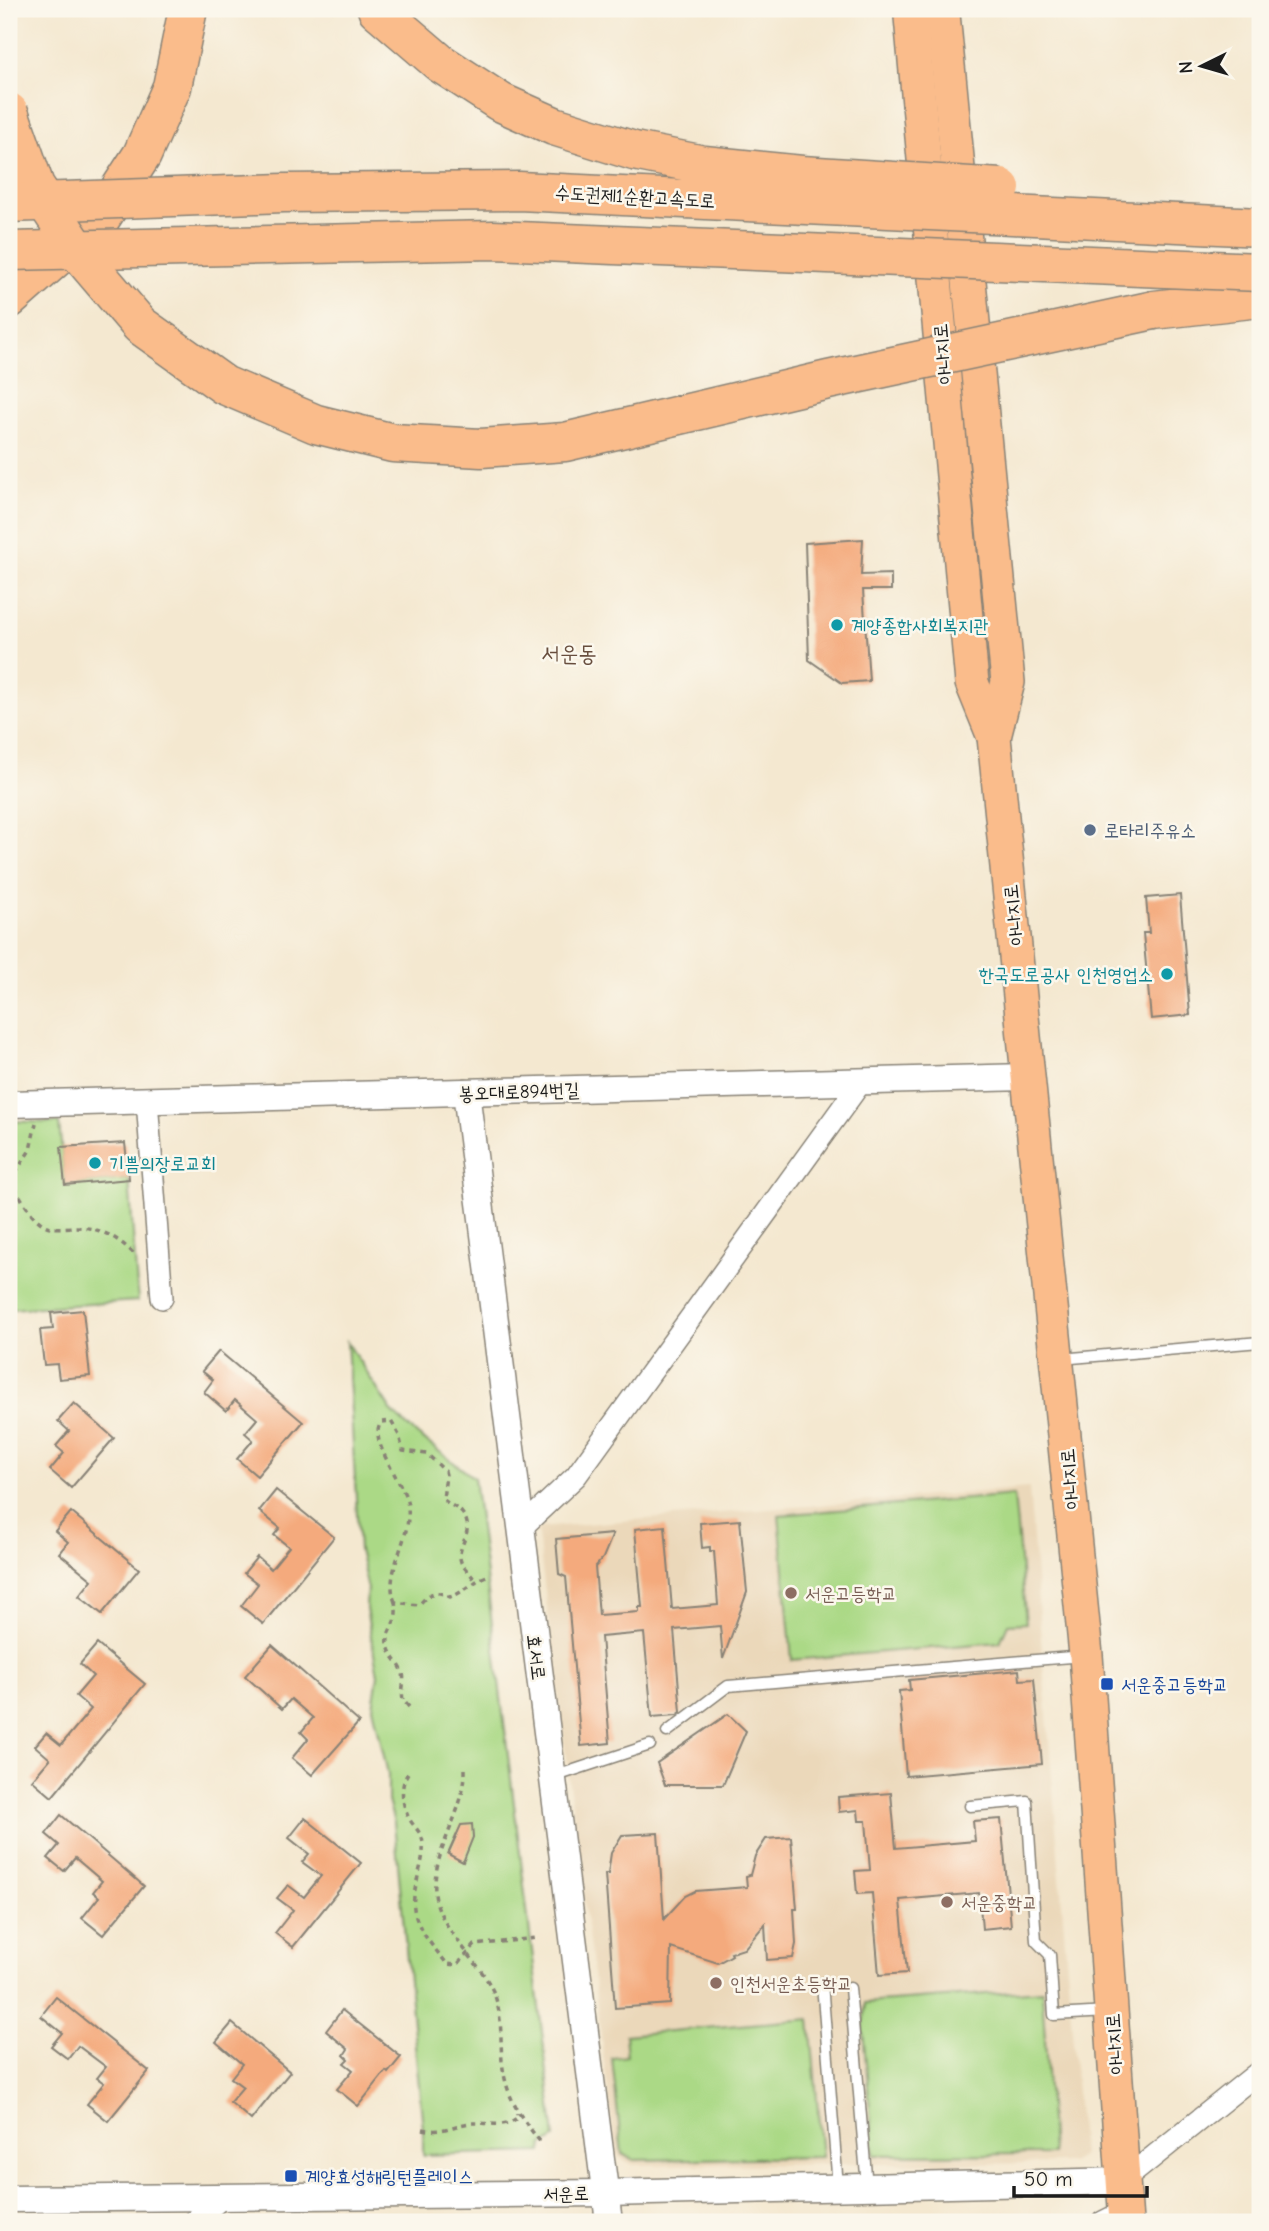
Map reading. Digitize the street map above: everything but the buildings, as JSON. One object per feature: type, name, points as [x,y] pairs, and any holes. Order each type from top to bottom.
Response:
[{"type":"highway","points":[[9,299],[102,218],[142,155],[172,87],[188,9]]},
{"type":"highway","points":[[377,9],[440,63],[500,102],[555,126],[634,151],[704,164],[802,175],[1165,199],[1260,218]]},
{"type":"highway","points":[[9,112],[35,186],[83,258],[140,325],[224,385],[316,424],[393,443],[481,447],[565,442],[1046,332],[1154,310],[1260,298]]},
{"type":"highway","name":"수도권제1순환고속도로","points":[[9,203],[284,193],[519,191],[1260,226]]},
{"type":"highway","points":[[9,251],[493,240],[1260,272]]},
{"type":"main road","name":"아나지로","points":[[914,9],[911,17],[972,683],[994,737],[1086,1656],[1111,2012],[1119,2209]]},
{"type":"main road","name":"아나지로","points":[[940,9],[1008,682],[994,737]]},
{"type":"street","name":"봉오대로894번길","points":[[9,1104],[1030,1077]]},
{"type":"street","points":[[521,1528],[576,1476],[861,1082]]},
{"type":"street","name":"효서로","points":[[466,1092],[609,2222]]},
{"type":"street","points":[[146,1100],[162,1298]]},
{"type":"street","points":[[1119,2209],[1260,2071]]},
{"type":"street","name":"서운로","points":[[9,2199],[605,2193],[867,2187],[1119,2209]]},
{"type":"street","points":[[193,2222],[223,2196]]},
{"type":"lane","points":[[1057,1359],[1260,1342]]},
{"type":"lane","points":[[667,1732],[728,1686],[1086,1656]]},
{"type":"lane","points":[[552,1777],[650,1745]]},
{"type":"lane","points":[[970,1806],[1027,1801],[1036,1941],[1050,1955],[1054,2015],[1111,2012]]},
{"type":"lane","points":[[822,1983],[838,2187]]},
{"type":"lane","points":[[850,1988],[867,2187]]},
{"type":"path","points":[[36,1122],[30,1150],[10,1180],[34,1216],[51,1227],[91,1228],[115,1237],[135,1255]]},
{"type":"path","points":[[410,1707],[403,1700],[403,1672],[388,1650],[387,1642],[388,1633],[397,1619],[392,1594],[394,1573],[410,1520],[400,1481],[377,1439],[376,1429],[382,1422],[391,1421],[395,1426],[403,1451],[428,1454],[445,1471],[443,1499],[460,1510],[467,1520],[467,1536],[461,1551],[461,1561],[475,1581]]},
{"type":"path","points":[[395,1602],[419,1605],[430,1594],[440,1592],[450,1597],[458,1595],[475,1581],[487,1576]]},
{"type":"path","points":[[465,1769],[466,1779],[459,1805],[435,1874],[435,1893],[442,1919],[484,1973],[498,2002],[505,2081],[517,2112],[543,2145]]},
{"type":"path","points":[[408,1773],[403,1779],[405,1808],[423,1840],[414,1909],[429,1943],[447,1964],[457,1965],[475,1945],[536,1938]]},
{"type":"path","points":[[423,2129],[437,2132],[476,2122],[500,2125],[511,2123],[517,2118],[517,2112]]},
{"type":"shaded area","points":[[1029,1488],[1082,2156],[1071,2163],[633,2165],[616,2156],[537,1528]]},
{"type":"green space","points":[[9,1121],[59,1123],[65,1185],[129,1179],[138,1301],[9,1309]]},
{"type":"green space","points":[[347,1342],[392,1412],[474,1478],[555,2138],[543,2145],[542,2152],[423,2155],[423,2129],[394,1822],[388,1801],[388,1774],[373,1707],[378,1675],[366,1609],[367,1585],[359,1550]]},
{"type":"green space","points":[[1014,1495],[1026,1623],[1008,1624],[1000,1642],[792,1660],[779,1515]]},
{"type":"green space","points":[[1042,1990],[1052,2154],[874,2155],[863,2030],[865,2003]]},
{"type":"green space","points":[[810,2019],[822,2157],[634,2160],[622,2154],[612,2058],[627,2056],[625,2035]]},
{"type":"place","name":"계양종합사회복지관","points":[[837,625]]},
{"type":"place","name":"로타리주유소","points":[[1090,830]]},
{"type":"place","name":"한국도로공사 인천영업소","points":[[1167,974]]},
{"type":"place","name":"기쁨의장로교회","points":[[95,1163]]},
{"type":"place","name":"서운고등학교","points":[[791,1593]]},
{"type":"place","name":"서운중고등학교","points":[[1107,1684]]},
{"type":"place","name":"서운중학교","points":[[947,1902]]},
{"type":"place","name":"인천서운초등학교","points":[[716,1983]]},
{"type":"place","name":"계양효성해링턴플레이스","points":[[291,2176]]},
{"type":"district","name":"서운동","points":[[569,653]]}]
